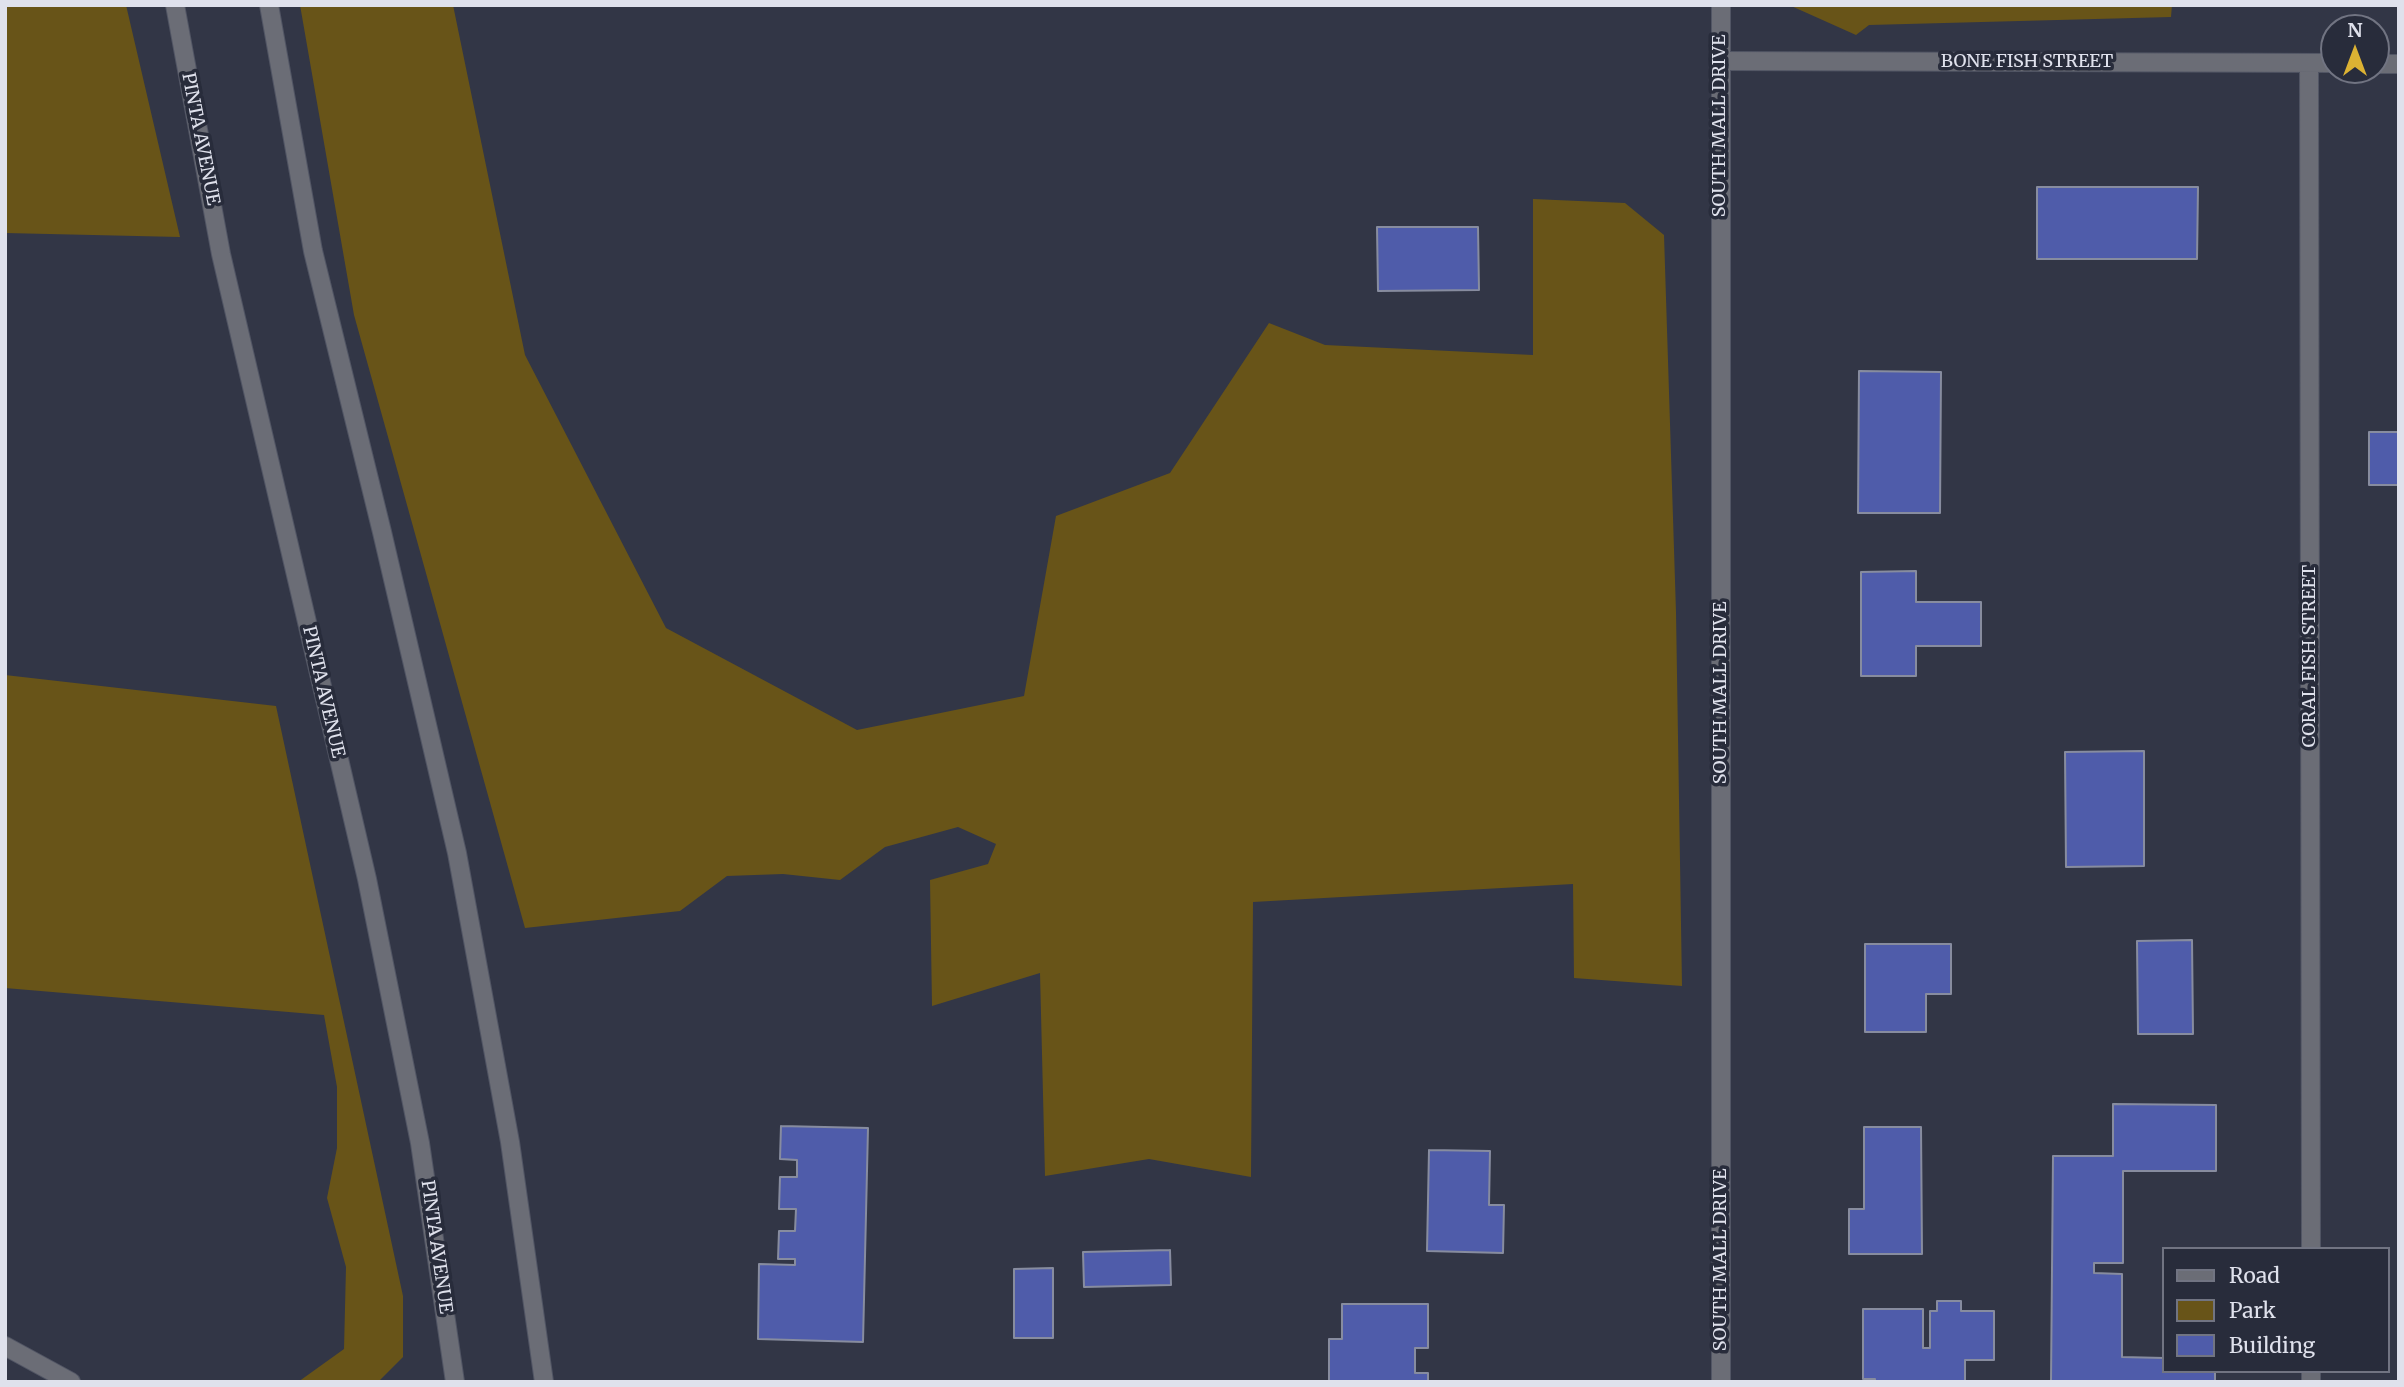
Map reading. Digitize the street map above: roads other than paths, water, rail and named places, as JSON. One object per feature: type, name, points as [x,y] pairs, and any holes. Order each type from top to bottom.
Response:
[{"type":"street","name":"PINTA AVENUE","points":[[175,5],[221,254],[368,879],[420,1143],[455,1382]]},
{"type":"street","points":[[269,5],[313,251],[383,531],[457,853],[510,1143],[544,1382]]},
{"type":"street","name":"SOUTH MALL DRIVE","points":[[1721,5],[1721,1382]]},
{"type":"street","name":"BONE FISH STREET","points":[[1720,61],[2320,63]]},
{"type":"street","name":"CORAL FISH STREET","points":[[2309,63],[2311,1247]]},
{"type":"street","points":[[5,1346],[71,1382]]}]
